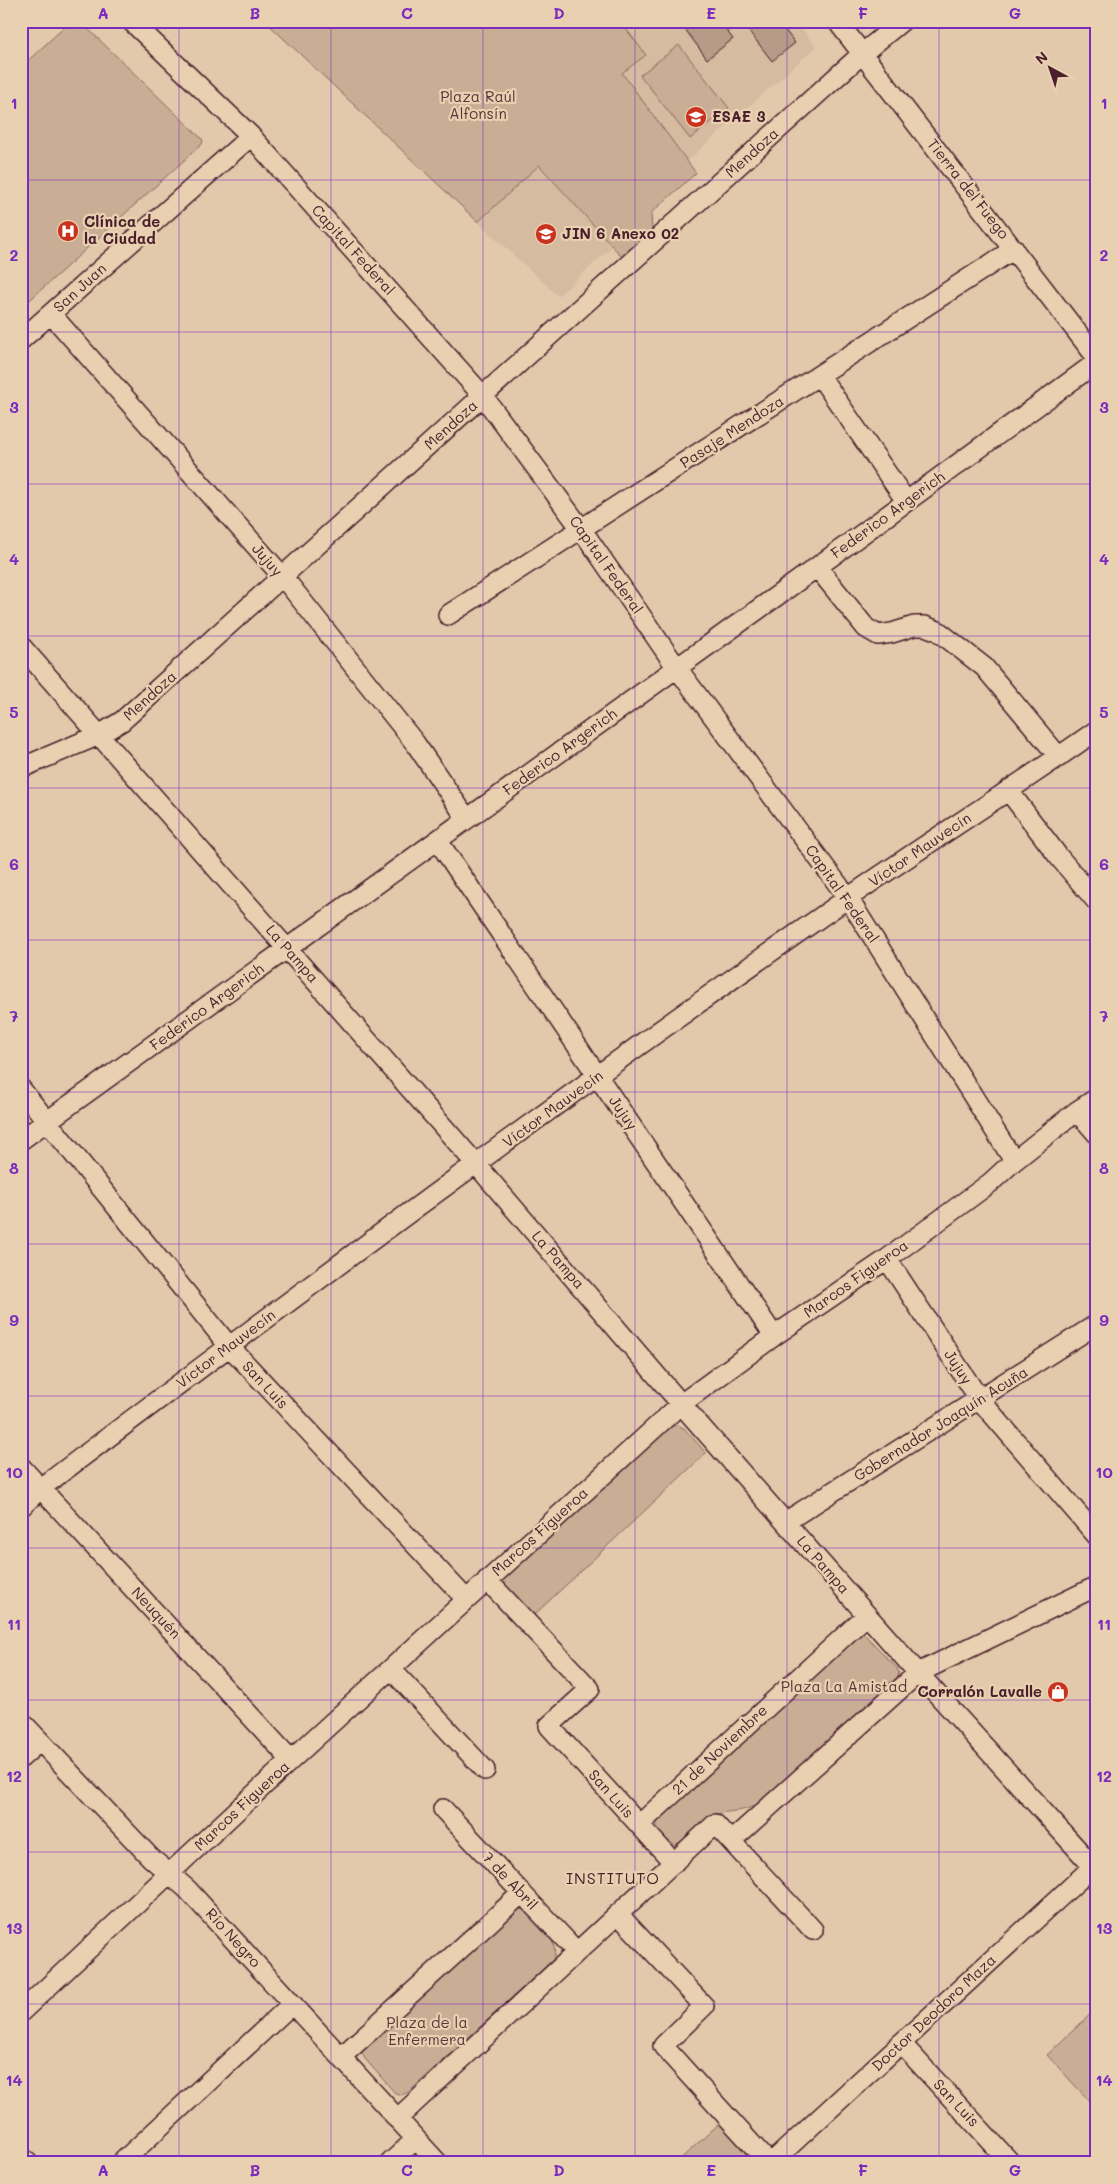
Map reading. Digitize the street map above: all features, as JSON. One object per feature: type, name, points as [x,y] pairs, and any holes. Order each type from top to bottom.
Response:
[{"type":"street","name":"Capital Federal","points":[[131,21],[251,136],[483,396],[582,530],[677,668],[848,898],[1014,1161]]},
{"type":"street","name":"Tierra del Fuego","points":[[837,21],[1097,358]]},
{"type":"street","name":"Mendoza","points":[[21,768],[99,735],[122,721],[863,53],[902,21]]},
{"type":"street","name":"San Juan","points":[[21,340],[251,136]]},
{"type":"street","name":"Pasaje Mendoza","points":[[448,615],[1014,249]]},
{"type":"street","name":"Jujuy","points":[[52,314],[283,577],[415,744],[467,819]]},
{"type":"street","name":"Federico Argerich","points":[[21,1140],[677,668],[1097,362]]},
{"type":"street","points":[[820,376],[906,501]]},
{"type":"street","points":[[816,567],[866,628],[878,635],[914,626],[925,626],[938,632],[984,667],[1059,756]]},
{"type":"street","name":"La Pampa","points":[[21,646],[476,1164],[681,1404],[918,1673],[1095,1867]]},
{"type":"street","name":"Víctor Mauvecín","points":[[21,1506],[41,1488],[228,1346],[476,1164],[848,898],[1097,730]]},
{"type":"street","points":[[1008,790],[1058,856],[1097,902]]},
{"type":"street","name":"Jujuy","points":[[438,840],[774,1336]]},
{"type":"street","name":"San Luis","points":[[21,1089],[228,1346],[466,1599]]},
{"type":"street","name":"Marcos Figueroa","points":[[21,2012],[291,1760],[681,1404],[774,1336],[887,1259],[990,1183],[1014,1161],[1077,1111],[1097,1098]]},
{"type":"street","points":[[1077,1111],[1097,1134]]},
{"type":"street","name":"Jujuy","points":[[887,1259],[980,1400],[1097,1536]]},
{"type":"street","name":"Gobernador Joaquín Acuña","points":[[786,1522],[1097,1324]]},
{"type":"street","name":"Neuquén","points":[[21,1467],[291,1760]]},
{"type":"street","name":"San Luis","points":[[487,1580],[590,1689],[549,1726],[674,1863]]},
{"type":"street","points":[[731,1841],[918,1673],[1097,1586]]},
{"type":"street","name":"21 de Noviembre","points":[[639,1825],[866,1614]]},
{"type":"street","points":[[391,1669],[485,1770]]},
{"type":"street","name":"Río Negro","points":[[21,1721],[151,1858],[187,1889],[438,2163]]},
{"type":"street","points":[[21,1758],[40,1740]]},
{"type":"street","name":"7 de Abril","points":[[443,1809],[577,1952]]},
{"type":"street","points":[[397,2119],[715,1824],[813,1930]]},
{"type":"street","name":"Doctor Deodoro Maza","points":[[770,2163],[1095,1867]]},
{"type":"street","points":[[341,2057],[522,1893]]},
{"type":"street","points":[[618,1914],[704,2006],[663,2046],[770,2163]]},
{"type":"street","points":[[121,2163],[292,2004]]},
{"type":"street","name":"San Luis","points":[[901,2043],[1011,2163]]},
{"type":"street","points":[[390,2163],[416,2139]]},
{"type":"street","points":[[21,2156],[28,2163]]},
{"type":"shaded area","name":"ESAE 3","points":[[620,21],[796,21],[816,47],[687,161],[622,73],[646,55]]},
{"type":"shaded area","name":"JIN 6 Anexo 02","points":[[539,165],[612,247],[558,296],[478,222]]},
{"type":"green space","name":"Clínica de la Ciudad","points":[[71,21],[80,21],[203,140],[202,144],[21,308],[21,67]]},
{"type":"green space","name":"Plaza Raúl Alfonsín","points":[[265,21],[620,21],[646,55],[622,73],[696,173],[651,213],[652,232],[623,258],[539,165],[478,222]]},
{"type":"green space","points":[[679,45],[729,108],[690,139],[640,75]]},
{"type":"green space","points":[[677,1425],[684,1428],[706,1453],[532,1617],[509,1590],[504,1581],[506,1573],[665,1428]]},
{"type":"green space","name":"Plaza La Amistad","points":[[858,1634],[864,1634],[897,1668],[899,1674],[897,1678],[766,1800],[748,1808],[713,1816],[675,1845],[667,1840],[657,1827],[658,1818]]},
{"type":"green space","name":"Plaza de la Enfermera","points":[[524,1909],[551,1938],[555,1952],[553,1960],[409,2092],[401,2095],[395,2093],[365,2059],[362,2053],[364,2045],[514,1910]]},
{"type":"green space","points":[[1097,2008],[1097,2100],[1092,2104],[1047,2055]]},
{"type":"green space","points":[[721,2122],[749,2154],[751,2163],[676,2163]]},
{"type":"building","points":[[679,21],[727,21],[722,25],[733,39],[707,59]]},
{"type":"building","points":[[741,21],[778,21],[795,43],[772,61]]},
{"type":"place","name":"ESAE 3","points":[[696,117]]},
{"type":"place","name":"Clínica de la Ciudad","points":[[68,231]]},
{"type":"place","name":"JIN 6 Anexo 02","points":[[546,234]]},
{"type":"place","name":"Corralón Lavalle","points":[[1058,1692]]},
{"type":"district","name":"INSTITUTO","points":[[613,1878]]}]
